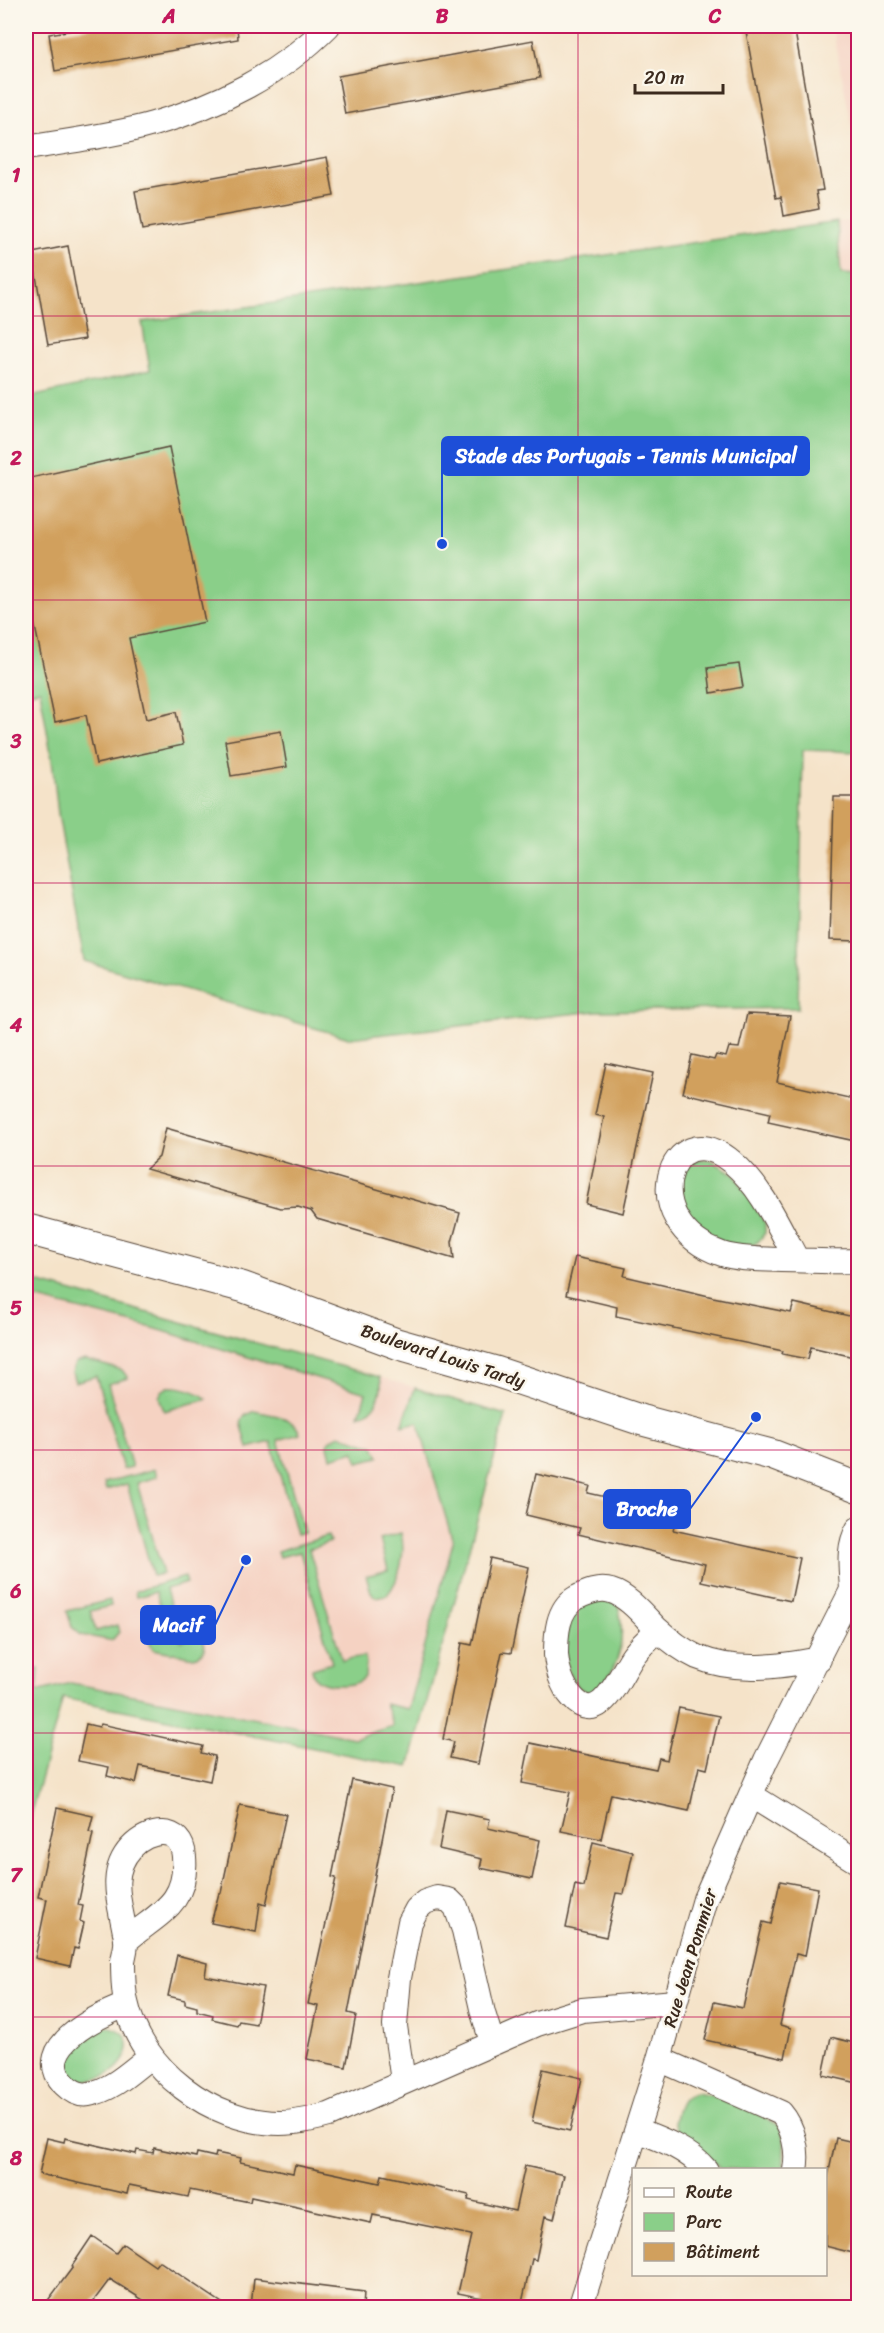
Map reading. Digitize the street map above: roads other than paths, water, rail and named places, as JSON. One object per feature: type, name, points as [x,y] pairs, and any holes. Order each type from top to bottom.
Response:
[{"type":"street","points":[[26,148],[152,124],[209,104],[252,83],[283,64],[328,26]]},
{"type":"street","points":[[797,1260],[768,1205],[731,1161],[710,1149],[696,1148],[681,1156],[670,1170],[667,1187],[670,1204],[677,1220],[687,1233],[722,1254],[748,1258],[797,1260],[858,1261]]},
{"type":"street","name":"Boulevard Louis Tardy","points":[[26,1229],[243,1287],[398,1344],[497,1372],[641,1420],[773,1455],[858,1488]]},
{"type":"street","name":"Rue Jean Pommier","points":[[580,2307],[660,2059],[705,1899],[766,1760],[855,1587],[851,1552],[852,1539],[858,1529]]},
{"type":"street","points":[[658,1630],[635,1653],[609,1698],[598,1705],[588,1707],[578,1704],[570,1696],[559,1672],[556,1656],[558,1626],[562,1611],[571,1601],[585,1593],[597,1590],[611,1591],[625,1599],[675,1644],[697,1656],[721,1663],[749,1667],[784,1666],[819,1659]]},
{"type":"street","points":[[752,1796],[858,1862]]},
{"type":"street","points":[[402,2081],[395,2026],[399,1978],[410,1922],[417,1909],[425,1902],[437,1898],[449,1900],[456,1907],[464,1929],[492,2042]]},
{"type":"street","points":[[126,1941],[123,1986],[126,2005],[137,2032],[151,2056],[171,2079],[197,2098],[227,2112],[256,2120],[279,2123],[303,2121],[329,2115],[492,2042],[537,2024],[582,2010],[675,2002]]},
{"type":"street","points":[[126,2005],[102,2014],[71,2035],[59,2048],[56,2060],[62,2082],[72,2092],[86,2095],[100,2091],[113,2085],[151,2056]]},
{"type":"street","points":[[660,2059],[781,2113],[789,2122],[793,2134],[795,2168]]},
{"type":"street","points":[[637,2130],[664,2140],[705,2168]]},
{"type":"place","name":"Stade des Portugais - Tennis Municipal","points":[[442,544]]},
{"type":"place","name":"Broche","points":[[756,1417]]},
{"type":"place","name":"Macif","points":[[246,1560]]}]
